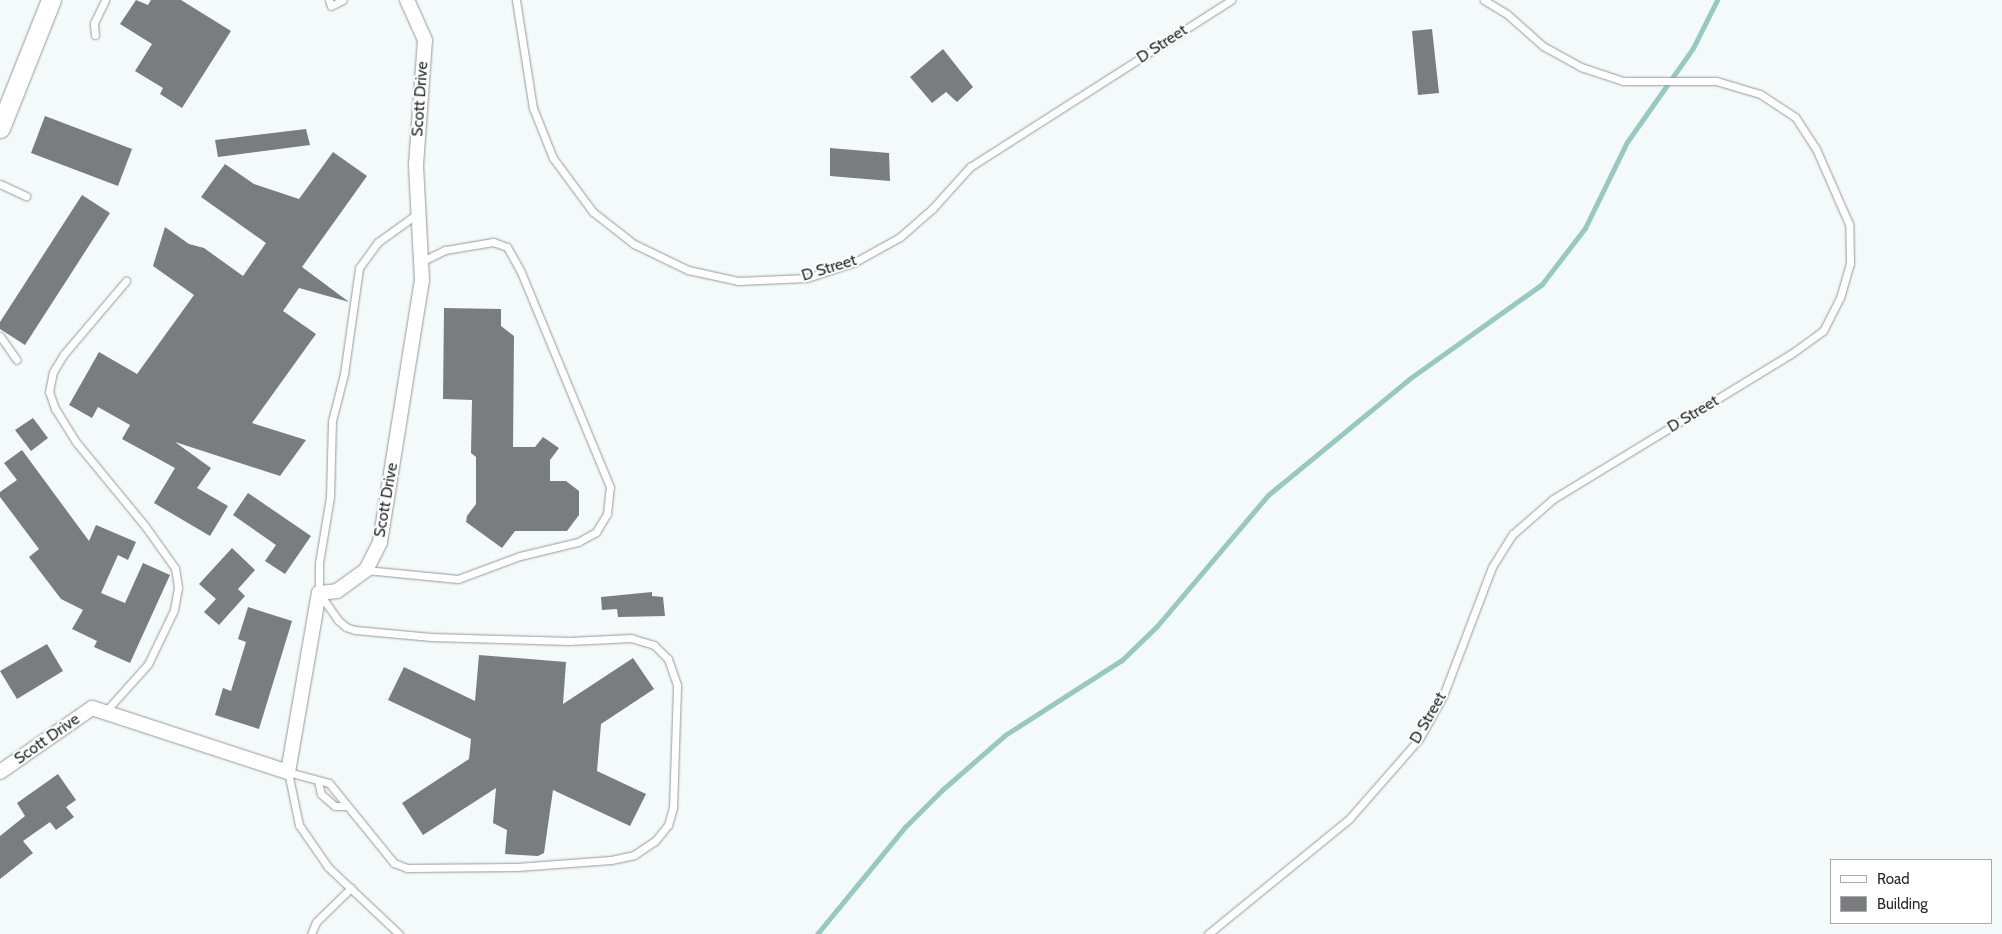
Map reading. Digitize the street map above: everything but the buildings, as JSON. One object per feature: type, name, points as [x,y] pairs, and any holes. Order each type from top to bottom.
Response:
[{"type":"street","points":[[0,128],[51,0]]},
{"type":"street","name":"Scott Drive","points":[[318,593],[337,591],[366,570],[380,542],[422,280],[416,165],[425,40],[408,0]]},
{"type":"street","points":[[288,772],[318,593]]},
{"type":"street","name":"Scott Drive","points":[[0,772],[92,708],[288,772]]},
{"type":"lane","points":[[95,36],[94,23],[105,0]]},
{"type":"lane","points":[[329,0],[331,6],[343,0]]},
{"type":"lane","name":"D Street","points":[[516,0],[533,108],[553,158],[593,212],[634,244],[688,270],[738,281],[808,278],[855,262],[900,237],[932,209],[970,167],[1231,0]]},
{"type":"lane","name":"D Street","points":[[1208,934],[1349,819],[1419,739],[1443,696],[1492,567],[1513,534],[1553,499],[1791,354],[1823,331],[1840,298],[1850,263],[1849,224],[1816,149],[1795,117],[1760,94],[1716,81],[1623,81],[1581,67],[1543,46],[1507,14],[1484,0]]},
{"type":"lane","points":[[0,184],[26,196]]},
{"type":"lane","points":[[399,934],[328,867],[299,826],[288,772],[318,782],[329,783],[340,792],[346,806],[394,863],[407,868],[517,867],[611,860],[634,855],[655,841],[668,825],[673,808],[677,685],[668,659],[654,645],[631,638],[569,641],[450,638],[355,630],[338,620],[318,593],[318,563],[330,497],[332,421],[344,374],[359,268],[378,242],[418,214]]},
{"type":"lane","points":[[366,570],[458,579],[520,556],[578,542],[596,532],[607,514],[610,487],[521,272],[507,247],[493,242],[445,250],[420,262]]},
{"type":"lane","points":[[105,712],[148,664],[174,610],[178,587],[175,568],[145,526],[76,442],[55,409],[49,392],[53,372],[64,354],[126,281]]},
{"type":"lane","points":[[0,336],[17,360]]},
{"type":"lane","points":[[318,782],[321,794],[335,806],[346,806]]},
{"type":"lane","points":[[311,934],[316,922],[350,888]]},
{"type":"waterway","points":[[817,934],[905,827],[942,790],[1005,735],[1122,660],[1157,626],[1268,495],[1409,379],[1542,284],[1585,228],[1627,142],[1693,48],[1717,0]]}]
